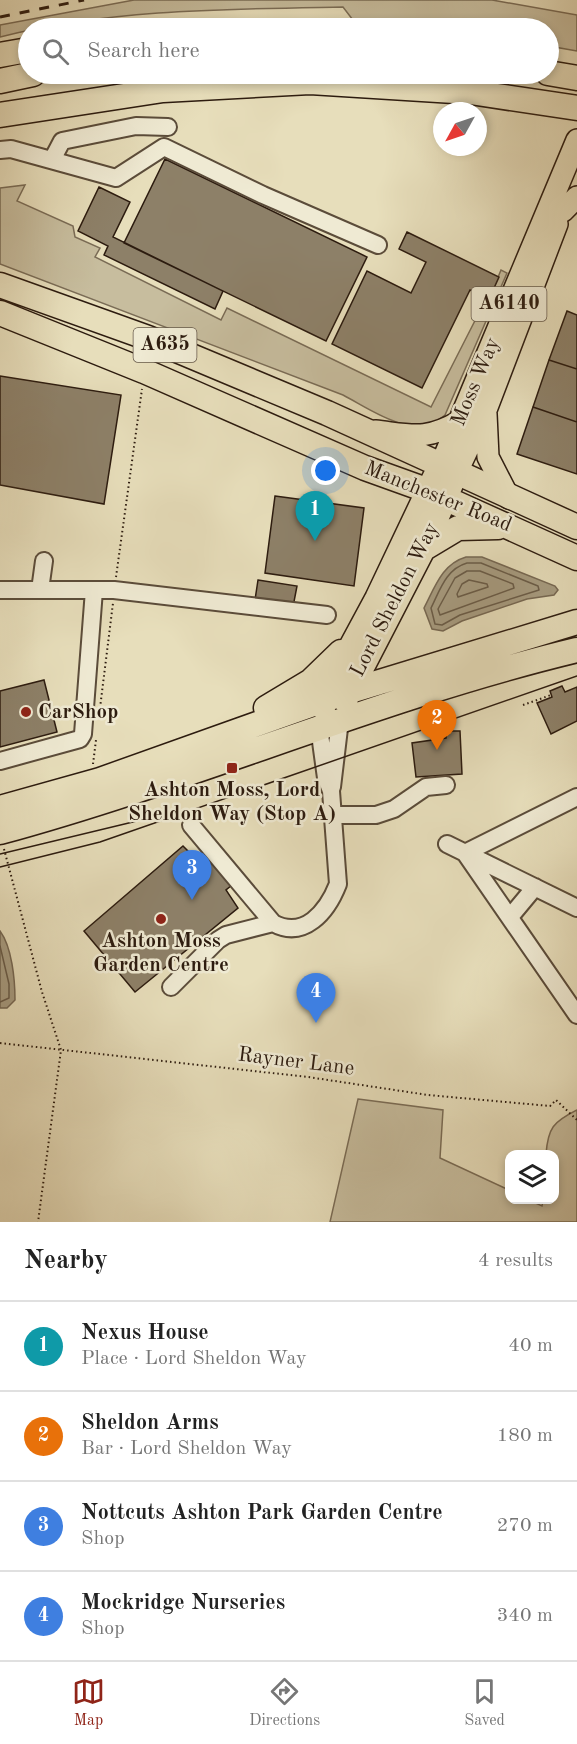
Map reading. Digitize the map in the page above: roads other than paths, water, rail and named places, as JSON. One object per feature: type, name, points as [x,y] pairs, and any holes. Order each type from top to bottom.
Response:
[{"type":"highway","points":[[0,55],[18,52]]},
{"type":"highway","points":[[559,75],[577,78]]},
{"type":"highway","points":[[0,81],[18,77]]},
{"type":"highway","points":[[0,115],[163,90],[273,84]]},
{"type":"highway","points":[[342,84],[470,92],[577,108]]},
{"type":"highway","name":"Manchester Road","points":[[0,285],[148,338],[365,430],[509,498],[577,527]]},
{"type":"highway","name":"Manchester Road","points":[[0,313],[144,371],[365,468],[513,527],[577,558]]},
{"type":"highway","points":[[0,326],[49,334]]},
{"type":"highway","name":"Moss Way","points":[[437,495],[448,470]]},
{"type":"highway","name":"Lord Sheldon Way","points":[[365,639],[423,549],[437,495]]},
{"type":"highway","name":"Lord Sheldon Way","points":[[331,710],[437,495]]},
{"type":"highway","points":[[423,549],[458,528],[513,527]]},
{"type":"highway","name":"Lord Sheldon Way","points":[[2,842],[205,768],[399,676],[577,622]]},
{"type":"highway","points":[[203,742],[287,697],[365,639],[381,665],[399,676]]},
{"type":"highway","name":"Lord Sheldon Way","points":[[0,808],[100,780],[203,742],[577,650]]},
{"type":"main road","name":"Moss Way","points":[[448,470],[460,421],[576,143]]},
{"type":"main road","name":"Moss Way","points":[[448,470],[486,410],[570,204],[577,176]]},
{"type":"main road","points":[[486,410],[488,457],[509,498]]},
{"type":"main road","points":[[365,430],[424,437],[443,431],[460,421]]},
{"type":"street","points":[[52,160],[62,141],[136,126],[168,127]]},
{"type":"street","points":[[0,150],[11,149],[116,178],[164,147],[263,195],[378,245]]},
{"type":"street","points":[[40,590],[44,561]]},
{"type":"street","points":[[0,590],[114,590],[327,615]]},
{"type":"street","points":[[0,761],[80,739],[83,734],[94,590]]},
{"type":"street","points":[[191,825],[273,923],[284,929],[307,926],[318,917],[333,896],[338,884],[331,792],[325,774],[331,710]]},
{"type":"street","points":[[333,815],[376,815],[394,809],[426,787],[446,785]]},
{"type":"street","points":[[465,853],[574,801]]},
{"type":"street","points":[[447,844],[577,908]]},
{"type":"street","points":[[465,853],[577,1015]]},
{"type":"street","points":[[510,917],[535,887]]},
{"type":"street","points":[[171,987],[218,940],[226,935],[273,923]]},
{"type":"water","points":[[466,557],[482,557],[555,586],[558,590],[554,595],[527,599],[462,621],[443,631],[432,629],[424,608],[445,571],[458,560]]},
{"type":"water","points":[[0,931],[10,955],[14,983],[15,1000],[7,1008],[0,1008]]},
{"type":"tram line","points":[[0,867],[100,842],[577,676]]},
{"type":"tram line","points":[[0,854],[137,821]]},
{"type":"railway","points":[[0,17],[84,0]]},
{"type":"place","name":"Nexus House","points":[[315,541]]},
{"type":"place","name":"CarShop","points":[[26,712]]},
{"type":"place","name":"Sheldon Arms","points":[[437,750]]},
{"type":"place","name":"Ashton Moss, Lord Sheldon Way (Stop A)","points":[[232,768]]},
{"type":"place","name":"Nottcuts Ashton Park Garden Centre","points":[[192,900]]},
{"type":"place","name":"Ashton Moss Garden Centre","points":[[161,919]]},
{"type":"place","name":"Mockridge Nurseries","points":[[316,1023]]}]
